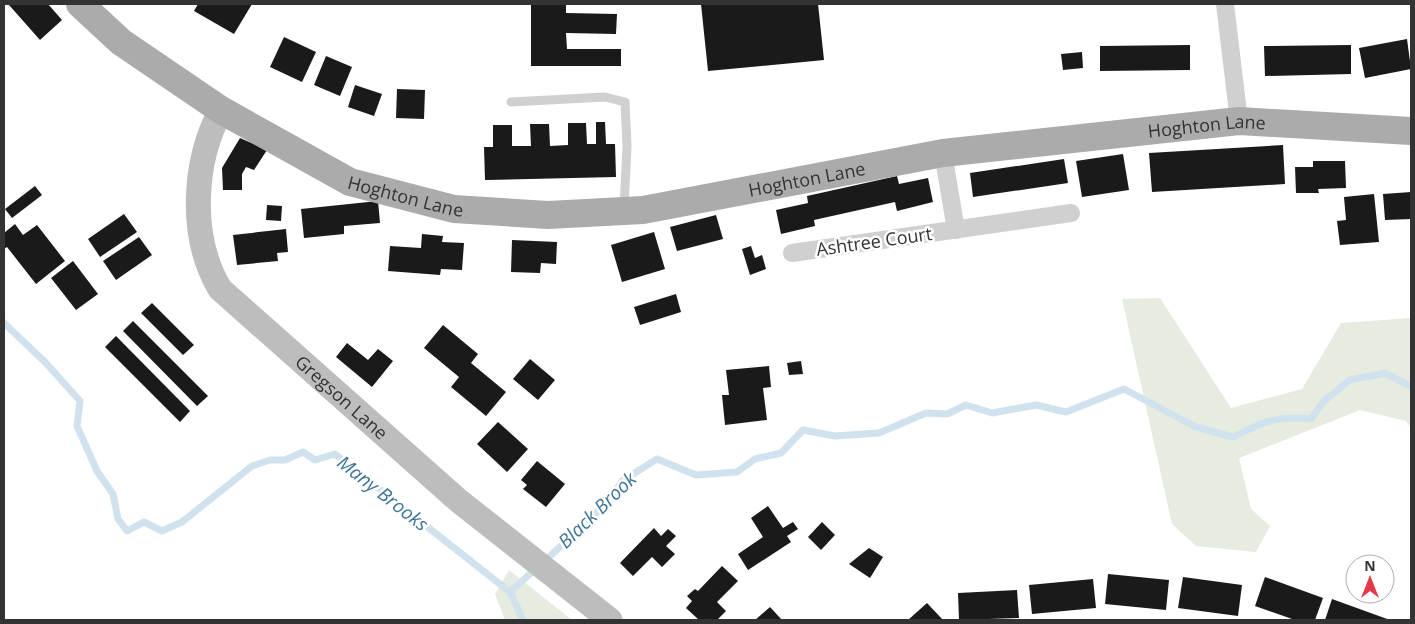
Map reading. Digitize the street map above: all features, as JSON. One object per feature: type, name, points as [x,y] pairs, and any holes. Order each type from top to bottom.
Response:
[{"type":"main road","name":"Hoghton Lane","points":[[80,4],[121,42],[222,110],[350,182],[454,209],[548,215],[643,210],[943,153],[1239,121],[1411,131]]},
{"type":"street","points":[[1225,4],[1239,121]]},
{"type":"street","name":"Gregson Lane","points":[[222,110],[213,126],[201,165],[199,191],[204,253],[210,272],[220,289],[459,501],[610,620]]},
{"type":"street","name":"Ashtree Court","points":[[943,153],[956,230]]},
{"type":"street","name":"Ashtree Court","points":[[792,253],[1071,213]]},
{"type":"lane","points":[[511,102],[605,97],[625,102],[627,146],[623,211]]},
{"type":"shaded area","points":[[1160,298],[1231,408],[1302,389],[1341,323],[1411,318],[1411,428],[1406,421],[1360,410],[1239,458],[1251,509],[1270,526],[1256,552],[1196,546],[1172,524],[1122,299]]},
{"type":"shaded area","points":[[509,570],[572,620],[505,620],[495,594]]},
{"type":"building","points":[[10,4],[48,4],[62,20],[40,40]]},
{"type":"building","points":[[198,4],[252,4],[234,34],[194,11]]},
{"type":"building","points":[[566,4],[566,13],[617,14],[616,34],[566,33],[567,49],[621,49],[621,66],[531,66],[531,5]]},
{"type":"building","points":[[701,4],[818,4],[824,60],[708,71]]},
{"type":"building","points":[[284,37],[316,52],[302,82],[270,67]]},
{"type":"building","points":[[1407,39],[1411,69],[1365,78],[1359,48]]},
{"type":"building","points":[[1190,45],[1190,70],[1100,71],[1100,46]]},
{"type":"building","points":[[1351,45],[1351,74],[1265,76],[1264,46]]},
{"type":"building","points":[[1082,52],[1083,68],[1063,70],[1061,54]]},
{"type":"building","points":[[326,56],[352,67],[340,96],[314,85]]},
{"type":"building","points":[[355,85],[382,94],[374,116],[348,107]]},
{"type":"building","points":[[397,89],[425,90],[424,119],[396,118]]},
{"type":"building","points":[[596,122],[605,122],[606,144],[615,144],[616,177],[485,180],[484,147],[493,147],[493,125],[512,125],[512,146],[531,146],[530,124],[549,124],[550,146],[568,145],[568,123],[586,123],[587,144],[596,144]]},
{"type":"building","points":[[240,138],[267,150],[254,170],[246,167],[242,174],[242,190],[223,190],[222,168]]},
{"type":"building","points":[[1283,145],[1285,184],[1152,192],[1149,153]]},
{"type":"building","points":[[1123,154],[1129,190],[1082,197],[1076,161]]},
{"type":"building","points":[[1064,159],[1068,183],[973,197],[970,173]]},
{"type":"building","points":[[1313,161],[1345,161],[1346,188],[1318,189],[1319,193],[1296,193],[1295,167],[1313,167]]},
{"type":"building","points":[[897,176],[899,184],[928,178],[933,202],[897,211],[895,202],[814,220],[815,226],[781,234],[776,210],[808,203],[807,196]]},
{"type":"building","points":[[35,186],[42,195],[12,218],[5,209]]},
{"type":"building","points":[[1411,192],[1411,219],[1385,220],[1383,194]]},
{"type":"building","points":[[1374,194],[1379,242],[1340,245],[1337,221],[1346,220],[1344,197]]},
{"type":"building","points":[[378,201],[380,223],[344,226],[344,234],[304,238],[301,209]]},
{"type":"building","points":[[267,205],[282,206],[281,221],[266,220]]},
{"type":"building","points":[[124,214],[137,232],[100,257],[88,239]]},
{"type":"building","points":[[716,215],[723,239],[677,251],[670,227]]},
{"type":"building","points":[[15,224],[23,235],[37,225],[65,261],[36,284],[7,247],[4,249],[4,233]]},
{"type":"building","points":[[286,229],[288,252],[277,253],[278,261],[237,265],[233,235]]},
{"type":"building","points":[[654,232],[665,269],[622,282],[611,245]]},
{"type":"building","points":[[422,234],[443,236],[442,242],[464,243],[462,270],[441,269],[440,275],[388,271],[390,246],[421,248]]},
{"type":"building","points":[[139,237],[152,255],[116,280],[103,261]]},
{"type":"building","points":[[512,240],[557,242],[556,264],[541,263],[540,273],[511,272]]},
{"type":"building","points":[[751,246],[755,258],[762,255],[766,269],[750,275],[742,249]]},
{"type":"building","points":[[73,261],[98,294],[76,310],[51,278]]},
{"type":"building","points":[[676,294],[681,312],[640,325],[634,307]]},
{"type":"building","points":[[152,303],[194,345],[183,355],[141,313]]},
{"type":"building","points":[[133,321],[208,396],[197,406],[123,331]]},
{"type":"building","points":[[443,325],[478,354],[471,363],[506,392],[486,416],[451,387],[459,377],[424,348]]},
{"type":"building","points":[[116,336],[190,411],[180,422],[105,347]]},
{"type":"building","points":[[347,343],[368,360],[378,349],[393,361],[372,387],[336,357]]},
{"type":"building","points":[[530,359],[555,380],[538,400],[513,379]]},
{"type":"building","points":[[801,361],[803,374],[789,375],[787,363]]},
{"type":"building","points":[[769,366],[771,387],[763,388],[767,420],[725,425],[722,395],[729,395],[726,370]]},
{"type":"building","points":[[498,422],[528,449],[507,472],[477,444]]},
{"type":"building","points":[[537,461],[565,484],[546,507],[523,489],[527,485],[521,480]]},
{"type":"building","points":[[768,506],[783,528],[793,522],[798,529],[787,536],[791,542],[748,570],[738,554],[763,537],[751,518]]},
{"type":"building","points":[[822,522],[835,535],[821,550],[808,537]]},
{"type":"building","points":[[654,528],[661,536],[668,529],[676,536],[666,546],[675,554],[662,567],[652,557],[633,576],[620,563]]},
{"type":"building","points":[[869,548],[883,557],[870,578],[849,564]]},
{"type":"building","points":[[722,566],[738,581],[717,602],[726,611],[717,620],[699,620],[686,608],[692,601],[687,596],[695,589],[698,591]]},
{"type":"building","points":[[1108,574],[1169,580],[1166,610],[1105,604]]},
{"type":"building","points":[[1183,577],[1242,585],[1238,616],[1178,608]]},
{"type":"building","points":[[1265,577],[1323,598],[1315,620],[1295,620],[1255,606]]},
{"type":"building","points":[[1093,579],[1096,608],[1032,614],[1029,585]]},
{"type":"building","points":[[1017,590],[1019,618],[959,620],[958,593]]},
{"type":"building","points":[[1332,599],[1390,620],[1325,620]]},
{"type":"building","points":[[927,603],[943,620],[908,620]]},
{"type":"building","points":[[770,607],[782,620],[755,620]]},
{"type":"waterway","name":"Many Brooks","points":[[4,323],[45,362],[80,401],[77,426],[97,471],[113,494],[118,519],[127,531],[144,522],[162,531],[182,522],[252,466],[270,460],[285,460],[303,452],[315,460],[335,454],[510,592],[523,620]]},
{"type":"waterway","name":"Black Brook","points":[[510,592],[590,520],[609,500],[622,481],[657,459],[696,475],[737,472],[755,459],[781,453],[803,430],[835,436],[879,433],[926,413],[947,414],[966,405],[992,413],[1036,405],[1066,412],[1124,389],[1196,427],[1233,437],[1270,421],[1289,418],[1311,419],[1324,401],[1350,380],[1385,373],[1411,386]]}]
